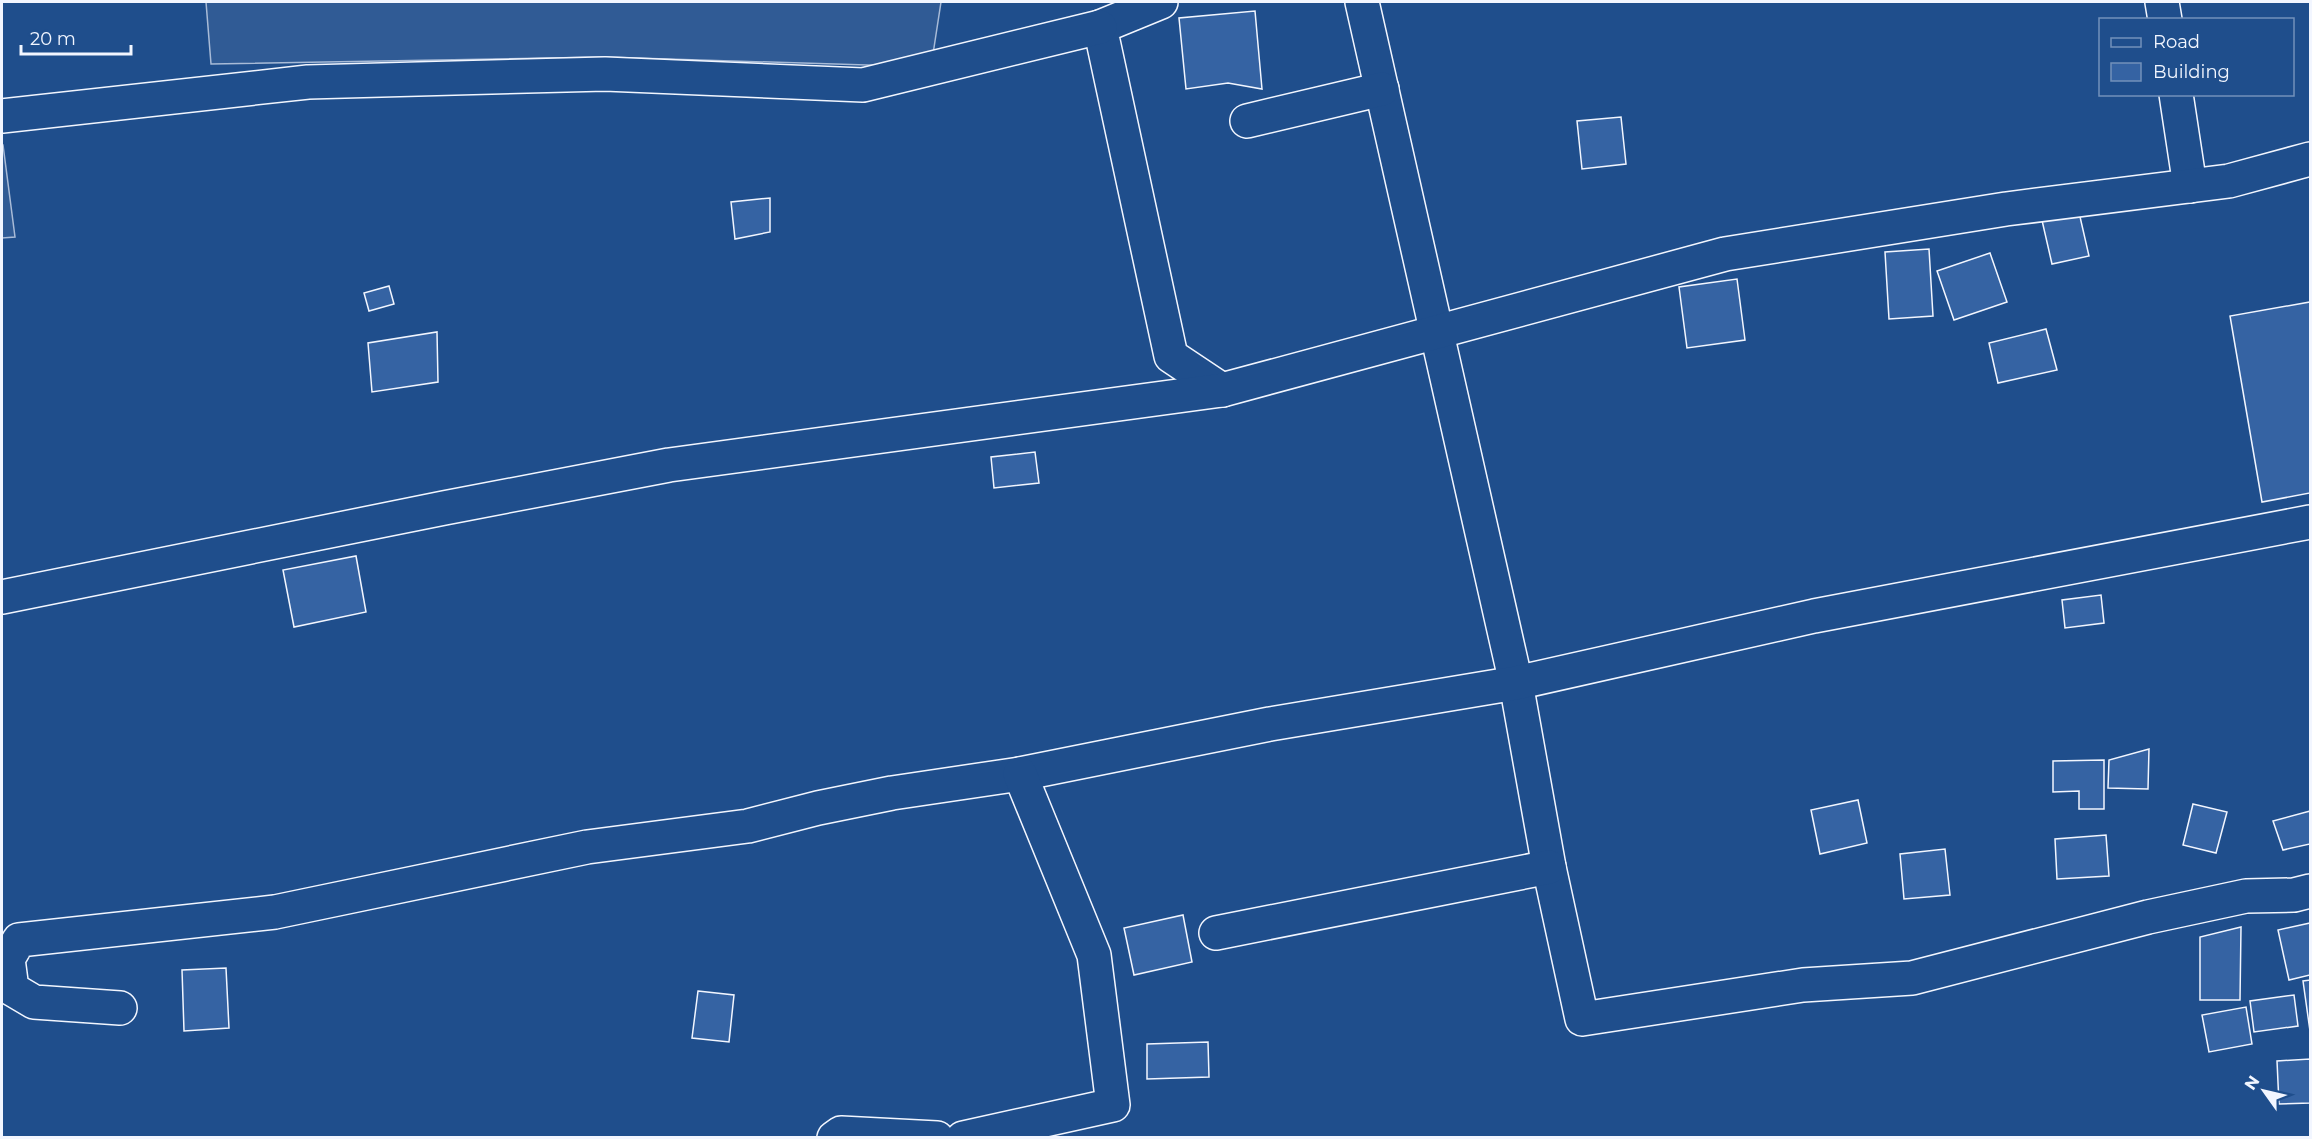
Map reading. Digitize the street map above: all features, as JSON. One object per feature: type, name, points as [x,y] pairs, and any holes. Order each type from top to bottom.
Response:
[{"type":"street","points":[[2,117],[308,82],[605,74],[863,86],[1100,27],[1161,2]]},
{"type":"street","points":[[1362,2],[1516,683],[1549,867],[1582,1019],[1803,985],[1912,978],[2148,917],[2246,896],[2294,895],[2310,891]]},
{"type":"street","points":[[2162,2],[2165,18]]},
{"type":"street","points":[[1100,27],[1171,356],[1222,390]]},
{"type":"street","points":[[1247,121],[1382,89]]},
{"type":"street","points":[[2176,96],[2190,186]]},
{"type":"street","points":[[2,597],[669,465],[1222,390],[1436,330],[1725,254],[2006,209],[2229,181],[2310,159]]},
{"type":"street","points":[[120,1008],[34,1002],[12,989],[8,960],[19,940],[275,912],[587,847],[748,826],[818,808],[892,793],[1020,774],[1270,724],[1516,683],[1814,616],[2310,522]]},
{"type":"street","points":[[963,1137],[1113,1105],[1094,955],[1020,774]]},
{"type":"street","points":[[1216,933],[1549,867]]},
{"type":"street","points":[[834,1137],[842,1133],[937,1137]]},
{"type":"shaded area","points":[[206,2],[941,2],[931,67],[603,57],[211,64]]},
{"type":"shaded area","points":[[2,145],[15,237],[2,238]]},
{"type":"building","points":[[1255,11],[1262,89],[1228,83],[1186,89],[1179,18]]},
{"type":"building","points":[[1621,117],[1626,164],[1582,169],[1577,121]]},
{"type":"building","points":[[770,198],[770,232],[735,239],[731,202]]},
{"type":"building","points":[[2078,208],[2089,256],[2052,264],[2041,216]]},
{"type":"building","points":[[1929,249],[1933,316],[1889,319],[1885,252]]},
{"type":"building","points":[[1990,253],[2007,302],[1954,320],[1937,271]]},
{"type":"building","points":[[1737,279],[1745,340],[1687,348],[1679,287]]},
{"type":"building","points":[[389,286],[394,304],[369,311],[364,293]]},
{"type":"building","points":[[2310,302],[2310,493],[2262,502],[2230,316]]},
{"type":"building","points":[[2046,329],[2057,370],[1998,383],[1989,343]]},
{"type":"building","points":[[437,332],[438,382],[372,392],[368,343]]},
{"type":"building","points":[[1035,452],[1039,483],[994,488],[991,457]]},
{"type":"building","points":[[356,556],[366,612],[294,627],[283,570]]},
{"type":"building","points":[[2101,595],[2104,623],[2065,628],[2062,600]]},
{"type":"building","points":[[2149,749],[2148,789],[2108,788],[2109,760]]},
{"type":"building","points":[[2104,760],[2104,809],[2079,809],[2079,791],[2053,792],[2053,761]]},
{"type":"building","points":[[1858,800],[1867,843],[1820,854],[1811,810]]},
{"type":"building","points":[[2193,804],[2227,812],[2216,853],[2183,845]]},
{"type":"building","points":[[2310,811],[2310,844],[2283,850],[2273,821]]},
{"type":"building","points":[[2106,835],[2109,876],[2057,879],[2055,839]]},
{"type":"building","points":[[1945,849],[1950,895],[1904,899],[1900,854]]},
{"type":"building","points":[[1183,915],[1192,962],[1134,975],[1124,928]]},
{"type":"building","points":[[2310,923],[2310,975],[2289,980],[2278,930]]},
{"type":"building","points":[[2241,927],[2240,1000],[2200,1000],[2200,937]]},
{"type":"building","points":[[226,968],[229,1028],[184,1031],[182,970]]},
{"type":"building","points":[[2310,980],[2310,1031],[2303,981]]},
{"type":"building","points":[[698,991],[734,995],[729,1042],[692,1038]]},
{"type":"building","points":[[2294,995],[2298,1026],[2254,1032],[2250,1001]]},
{"type":"building","points":[[2246,1007],[2252,1044],[2209,1052],[2202,1015]]},
{"type":"building","points":[[1208,1042],[1209,1077],[1147,1079],[1147,1044]]},
{"type":"building","points":[[2310,1059],[2310,1103],[2279,1104],[2277,1061]]}]
